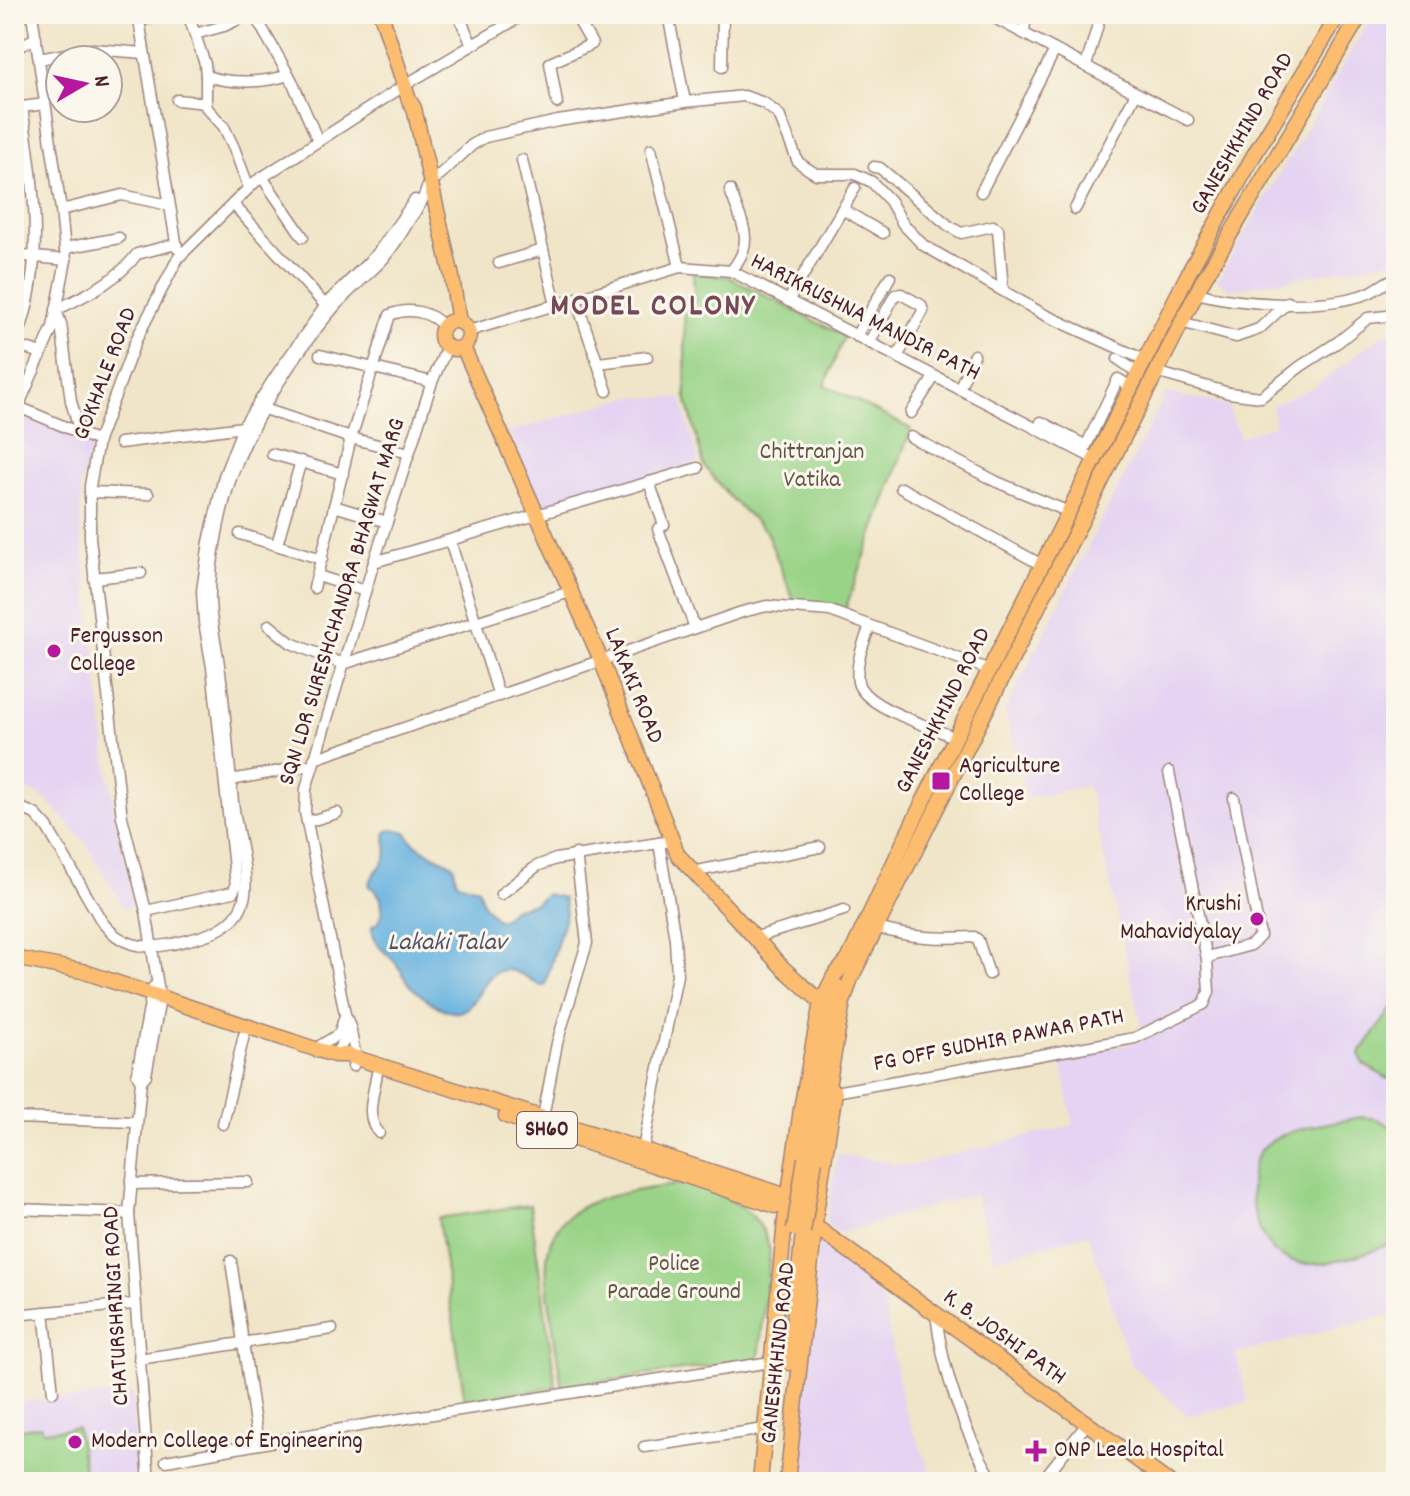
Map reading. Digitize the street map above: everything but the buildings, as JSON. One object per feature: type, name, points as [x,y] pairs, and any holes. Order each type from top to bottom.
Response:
[{"type":"main road","points":[[381,14],[407,92],[408,110],[430,185],[455,326],[468,341],[463,347],[455,349],[447,347],[442,338],[455,326]]},
{"type":"main road","name":"GANESHKHIND ROAD","points":[[787,1482],[821,1002],[834,976],[854,961],[878,928],[1181,322],[1230,196],[1339,14]]},
{"type":"main road","name":"GANESHKHIND ROAD","points":[[760,1482],[787,1206],[809,1161],[835,1092],[854,961],[955,738],[1138,373],[1361,14]]},
{"type":"main road","name":"LAKAKI ROAD","points":[[463,347],[601,660],[665,842],[754,938],[821,1002]]},
{"type":"main road","name":"SH60","points":[[14,958],[82,971],[155,998],[354,1062],[643,1149],[778,1193],[787,1206]]},
{"type":"main road","points":[[779,1482],[809,1161],[832,998],[854,961]]},
{"type":"main road","name":"SH60","points":[[155,998],[162,1007],[244,1035],[329,1060],[335,1055]]},
{"type":"main road","name":"SH60","points":[[354,1062],[377,1073],[776,1206],[787,1206]]},
{"type":"main road","name":"K. B. JOSHI PATH","points":[[787,1206],[804,1229],[936,1315],[1168,1482]]},
{"type":"main road","points":[[769,1482],[804,1229]]},
{"type":"street","points":[[32,14],[44,96]]},
{"type":"street","points":[[188,14],[206,76],[206,107],[224,127],[249,188]]},
{"type":"street","points":[[195,34],[252,14],[289,75],[318,141]]},
{"type":"street","points":[[458,14],[472,45]]},
{"type":"street","name":"GOKHALE ROAD","points":[[156,978],[146,911],[122,817],[90,538],[90,492],[98,441],[136,340],[178,258],[262,177],[318,141],[407,92],[472,45],[525,14]]},
{"type":"street","points":[[557,103],[550,63],[592,44],[575,14]]},
{"type":"street","points":[[668,14],[685,102]]},
{"type":"street","points":[[722,67],[723,14]]},
{"type":"street","points":[[987,14],[1000,17],[1055,50],[1188,120]]},
{"type":"street","points":[[1024,32],[1026,14]]},
{"type":"street","points":[[1086,66],[1101,14]]},
{"type":"street","points":[[168,15],[138,17],[178,258]]},
{"type":"street","points":[[14,49],[36,38]]},
{"type":"street","points":[[39,59],[93,49],[144,53]]},
{"type":"street","points":[[981,192],[1055,50]]},
{"type":"street","points":[[206,76],[243,81],[289,75]]},
{"type":"street","points":[[1075,209],[1136,93]]},
{"type":"street","points":[[218,518],[259,408],[326,306],[377,254],[421,191],[485,137],[558,121],[744,96],[764,103],[779,115],[798,162],[816,174],[855,174],[872,182],[923,245],[1138,373]]},
{"type":"street","points":[[177,100],[206,103]]},
{"type":"street","points":[[14,346],[30,294],[36,257],[33,182],[18,107],[44,104]]},
{"type":"street","points":[[48,124],[66,260],[53,327],[16,406],[98,441]]},
{"type":"street","points":[[651,149],[680,267]]},
{"type":"street","points":[[522,160],[556,305]]},
{"type":"street","points":[[874,167],[880,168],[961,233],[993,226],[998,229],[1003,290]]},
{"type":"street","points":[[262,177],[303,237]]},
{"type":"street","points":[[146,911],[233,892],[237,879],[209,592],[224,476],[243,427],[335,306],[383,259],[430,185]]},
{"type":"street","points":[[788,301],[855,188]]},
{"type":"street","points":[[730,190],[746,240],[743,257],[731,271]]},
{"type":"street","points":[[61,210],[122,195],[169,205]]},
{"type":"street","points":[[233,204],[326,306]]},
{"type":"street","points":[[841,211],[883,233]]},
{"type":"street","points":[[65,248],[119,238]]},
{"type":"street","points":[[56,310],[92,292],[127,267],[137,254],[176,244]]},
{"type":"street","points":[[499,263],[543,250]]},
{"type":"street","points":[[14,255],[66,260]]},
{"type":"street","name":"HARIKRUSHNA MANDIR PATH","points":[[455,326],[556,305],[680,267],[731,271],[1095,459]]},
{"type":"street","points":[[856,336],[890,277]]},
{"type":"street","points":[[1195,283],[1223,300],[1328,303],[1370,292],[1396,278]]},
{"type":"street","points":[[869,343],[895,295],[901,294],[921,305],[923,311],[897,357]]},
{"type":"street","points":[[576,299],[607,391]]},
{"type":"street","points":[[1181,322],[1236,337],[1259,329],[1288,302]]},
{"type":"street","points":[[56,310],[80,433]]},
{"type":"street","points":[[314,588],[351,438],[390,315],[411,310],[455,326]]},
{"type":"street","points":[[1156,372],[1229,393],[1261,397],[1368,318],[1396,315]]},
{"type":"street","name":"SQN LDR SURESHCHANDRA BHAGWAT MARG","points":[[354,1062],[351,1030],[345,1014],[307,822],[306,789],[374,562],[432,382],[447,347]]},
{"type":"street","points":[[29,349],[41,353]]},
{"type":"street","points":[[320,355],[432,382]]},
{"type":"street","points":[[959,389],[974,355]]},
{"type":"street","points":[[598,363],[647,357]]},
{"type":"street","points":[[1118,359],[1138,373]]},
{"type":"street","points":[[1039,430],[1041,422],[1086,446],[1118,379],[1138,373]]},
{"type":"street","points":[[911,413],[934,377]]},
{"type":"street","points":[[259,408],[409,453]]},
{"type":"street","points":[[120,443],[243,427]]},
{"type":"street","points":[[911,437],[997,482],[1069,512]]},
{"type":"street","points":[[272,454],[343,474]]},
{"type":"street","points":[[277,544],[301,461]]},
{"type":"street","points":[[374,562],[698,468]]},
{"type":"street","points":[[649,482],[695,628]]},
{"type":"street","points":[[901,488],[1042,565]]},
{"type":"street","points":[[90,492],[148,494]]},
{"type":"street","points":[[334,506],[387,522]]},
{"type":"street","points":[[240,534],[322,559]]},
{"type":"street","points":[[450,541],[499,696]]},
{"type":"street","points":[[94,578],[141,573]]},
{"type":"street","points":[[318,576],[365,591]]},
{"type":"street","points":[[269,625],[291,643],[343,664],[570,592]]},
{"type":"street","points":[[228,781],[313,762],[601,660],[767,606],[830,611],[990,670]]},
{"type":"street","points":[[870,626],[860,656],[858,682],[866,697],[955,738]]},
{"type":"street","points":[[1169,772],[1207,959],[1251,945],[1260,936],[1234,798]]},
{"type":"street","points":[[14,805],[35,814],[47,827],[110,932],[140,948],[153,948],[207,936],[239,912],[246,888],[228,781]]},
{"type":"street","points":[[307,822],[337,813]]},
{"type":"street","points":[[501,894],[537,866],[576,854],[665,842],[677,975],[643,1149]]},
{"type":"street","points":[[692,872],[820,847]]},
{"type":"street","points":[[543,1117],[557,1043],[587,943],[576,854]]},
{"type":"street","points":[[754,938],[844,910]]},
{"type":"street","points":[[878,928],[932,939],[974,937],[978,940],[989,974]]},
{"type":"street","name":"FG OFF SUDHIR PAWAR PATH","points":[[835,1092],[1135,1038],[1204,1004],[1209,992],[1207,959]]},
{"type":"street","name":"CHATURSHRINGI ROAD","points":[[149,1482],[129,1213],[141,1081],[137,1074],[155,998],[156,978]]},
{"type":"street","points":[[315,1049],[339,1034],[345,1014]]},
{"type":"street","points":[[335,1055],[351,1030]]},
{"type":"street","points":[[223,1124],[244,1035]]},
{"type":"street","points":[[377,1073],[370,1112],[373,1126],[379,1133]]},
{"type":"street","points":[[14,1118],[136,1122]]},
{"type":"street","points":[[131,1184],[248,1182]]},
{"type":"street","points":[[14,1209],[129,1213]]},
{"type":"street","points":[[231,1261],[258,1444]]},
{"type":"street","points":[[14,1315],[134,1304]]},
{"type":"street","points":[[44,1312],[53,1392]]},
{"type":"street","points":[[936,1315],[940,1348],[959,1408],[994,1482]]},
{"type":"street","points":[[139,1359],[332,1329]]},
{"type":"street","points":[[166,1461],[375,1423],[771,1362]]},
{"type":"street","points":[[1041,1482],[1086,1425]]},
{"type":"street","points":[[644,1447],[765,1429]]},
{"type":"shaded area","points":[[1373,14],[1396,14],[1396,260],[1231,290],[1217,281]]},
{"type":"shaded area","name":"Krushi Mahavidyalay","points":[[1384,333],[1396,335],[1396,1313],[1236,1354],[1248,1402],[1188,1416],[1131,1364],[1088,1234],[994,1259],[975,1194],[840,1233],[826,1222],[838,1154],[908,1166],[1073,1125],[1061,1060],[1145,1040],[1088,786],[1027,798],[1005,710],[1166,393],[1227,405],[1240,437],[1275,425],[1272,406],[1317,385]]},
{"type":"shaded area","points":[[629,397],[681,398],[699,462],[540,508],[509,432]]},
{"type":"shaded area","name":"Fergusson College","points":[[14,410],[93,444],[81,483],[81,533],[108,769],[120,841],[136,905],[124,908],[85,842],[48,801],[14,782]]},
{"type":"shaded area","points":[[819,1238],[880,1284],[903,1406],[935,1482],[793,1482]]},
{"type":"shaded area","name":"Modern College of Engineering","points":[[132,1393],[138,1482],[14,1482],[14,1402]]},
{"type":"green space","name":"Chittranjan Vatika","points":[[693,273],[729,277],[844,336],[825,385],[911,429],[845,610],[832,605],[794,601],[766,531],[731,499],[704,466],[686,397],[684,303],[695,301]]},
{"type":"green space","points":[[1396,1003],[1396,1083],[1363,1064],[1360,1053]]},
{"type":"green space","points":[[1361,1117],[1377,1119],[1396,1129],[1396,1240],[1375,1250],[1318,1264],[1296,1262],[1279,1255],[1259,1228],[1252,1198],[1253,1167],[1259,1154],[1267,1144],[1287,1133]]},
{"type":"green space","name":"Police Parade Ground","points":[[691,1182],[741,1206],[751,1214],[766,1236],[770,1251],[759,1359],[562,1387],[547,1283],[548,1250],[553,1235],[576,1210],[595,1201]]},
{"type":"green space","points":[[530,1205],[556,1387],[465,1401],[438,1218]]},
{"type":"green space","points":[[40,1426],[44,1431],[77,1428],[86,1482],[14,1482],[14,1430]]},
{"type":"water","name":"Lakaki Talav","points":[[394,829],[406,832],[421,848],[454,866],[458,882],[478,888],[483,904],[497,920],[513,909],[535,903],[547,894],[563,898],[566,913],[545,985],[507,970],[495,973],[465,1010],[454,1012],[437,1006],[412,987],[372,935],[373,925],[378,924],[382,902],[378,893],[369,886],[386,857],[386,832]]},
{"type":"place","name":"Fergusson College","points":[[54,651]]},
{"type":"place","name":"Agriculture College","points":[[941,781]]},
{"type":"place","name":"Krushi Mahavidyalay","points":[[1257,919]]},
{"type":"place","name":"Modern College of Engineering","points":[[75,1442]]},
{"type":"place","name":"ONP Leela Hospital","points":[[1036,1451]]},
{"type":"district","name":"MODEL COLONY","points":[[653,308]]}]
